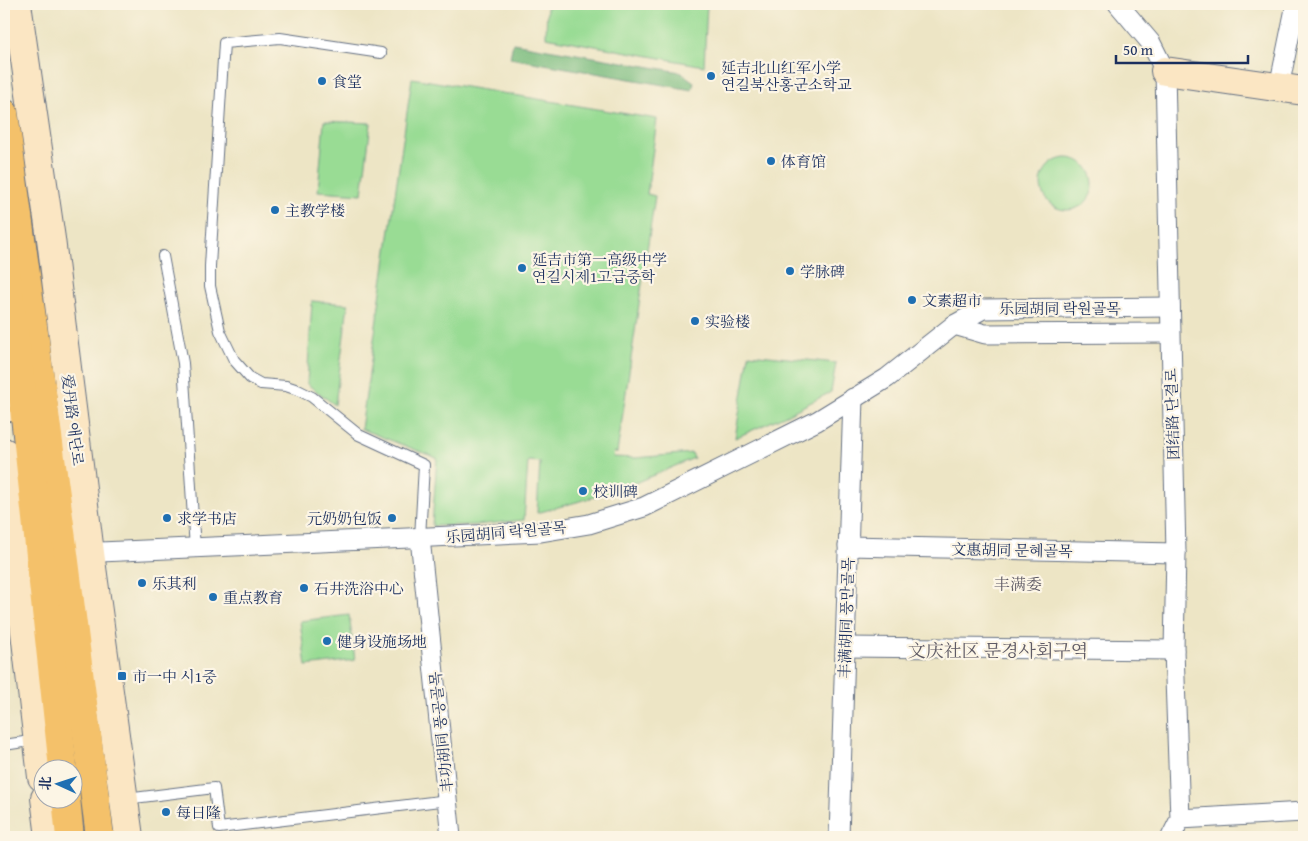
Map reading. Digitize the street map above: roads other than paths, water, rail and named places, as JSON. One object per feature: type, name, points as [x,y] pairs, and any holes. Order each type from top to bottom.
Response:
[{"type":"main road","name":"爱丹路 애단로","points":[[4,114],[77,553],[100,837]]},
{"type":"main road","points":[[4,255],[14,407],[62,758]]},
{"type":"main road","points":[[67,808],[70,837]]},
{"type":"street","name":"爱丹路 애단로","points":[[16,4],[51,239],[77,553],[125,799],[129,837]]},
{"type":"street","points":[[1165,71],[1292,89],[1296,4]]},
{"type":"street","name":"团结路 단결로","points":[[1123,7],[1151,43],[1165,71],[1176,553],[1174,650],[1180,819],[1171,837]]},
{"type":"street","name":"乐园胡同 락원골목","points":[[77,553],[541,532],[589,524],[644,506],[817,421],[887,378],[954,325],[983,309],[1170,307]]},
{"type":"street","name":"乐园胡同 락원골목","points":[[954,325],[985,334],[1170,333]]},
{"type":"street","name":"丰满胡同 풍만골목","points":[[839,837],[852,398]]},
{"type":"street","points":[[4,452],[40,758]]},
{"type":"street","name":"丰功胡同 풍공골목","points":[[420,538],[451,837]]},
{"type":"street","name":"文惠胡同 문혜골목","points":[[848,546],[1176,553]]},
{"type":"street","points":[[845,647],[1174,650]]},
{"type":"street","points":[[46,808],[50,837]]},
{"type":"street","points":[[1180,819],[1304,812]]},
{"type":"lane","points":[[381,53],[280,38],[224,43],[210,286],[220,331],[228,351],[250,378],[260,384],[286,386],[308,394],[359,435],[424,464],[420,538]]},
{"type":"lane","points":[[163,256],[183,363],[195,549]]},
{"type":"lane","points":[[4,745],[38,740]]},
{"type":"lane","points":[[125,799],[214,788],[219,828],[448,800]]},
{"type":"place","name":"延吉北山红军小学 연길북산홍군소학교","points":[[711,76]]},
{"type":"place","name":"食堂","points":[[322,81]]},
{"type":"place","name":"体育馆","points":[[771,161]]},
{"type":"place","name":"主教学楼","points":[[275,210]]},
{"type":"place","name":"延吉市第一高级中学 연길시제1고급중학","points":[[522,268]]},
{"type":"place","name":"学脉碑","points":[[790,271]]},
{"type":"place","name":"文素超市","points":[[912,300]]},
{"type":"place","name":"实验楼","points":[[695,321]]},
{"type":"place","name":"校训碑","points":[[583,491]]},
{"type":"place","name":"求学书店","points":[[167,518]]},
{"type":"place","name":"元奶奶包饭","points":[[392,518]]},
{"type":"place","name":"乐其利","points":[[142,583]]},
{"type":"place","name":"石井洗浴中心","points":[[304,588]]},
{"type":"place","name":"重点教育","points":[[213,597]]},
{"type":"place","name":"健身设施场地","points":[[327,641]]},
{"type":"place","name":"市一中 시1중","points":[[122,676]]},
{"type":"place","name":"每日隆","points":[[166,812]]},
{"type":"district","name":"丰满委","points":[[1018,584]]},
{"type":"district","name":"文庆社区 문경사회구역","points":[[998,650]]}]
